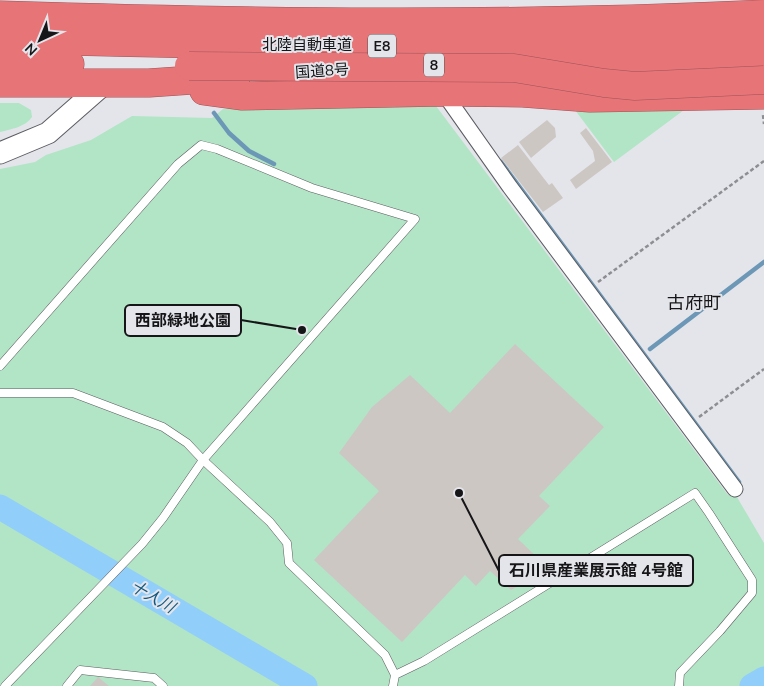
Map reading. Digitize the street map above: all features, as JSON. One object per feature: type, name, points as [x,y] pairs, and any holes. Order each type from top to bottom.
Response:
[{"type":"highway","points":[[110,0],[117,0]]},
{"type":"highway","name":"北陸自動車道","points":[[0,15],[161,20],[509,22],[764,14]]},
{"type":"highway","name":"北陸自動車道","points":[[0,39],[162,44],[514,46],[764,39]]},
{"type":"highway","name":"国道8号","points":[[0,83],[149,84],[347,69],[502,62],[547,66],[594,67],[764,60]]},
{"type":"highway","points":[[0,64],[514,68],[604,83],[635,86],[764,80]]},
{"type":"highway","points":[[0,64],[105,83]]},
{"type":"highway","points":[[149,84],[241,96],[443,92],[523,93],[590,98],[764,104]]},
{"type":"main road","points":[[0,153],[48,133],[105,83]]},
{"type":"street","points":[[443,92],[735,490]]},
{"type":"lane","points":[[0,366],[178,164],[201,144],[312,188],[415,219],[203,460],[163,518],[142,544],[5,686]]},
{"type":"lane","points":[[0,393],[73,393],[163,427],[187,443],[270,522],[287,543],[289,563],[385,655],[395,675],[393,686]]},
{"type":"lane","points":[[395,675],[424,661],[695,493],[710,513],[752,580],[752,593],[720,632],[680,673],[679,686]]},
{"type":"lane","points":[[67,686],[80,670],[154,678],[163,686]]},
{"type":"path","points":[[764,104],[764,124]]},
{"type":"path","points":[[587,290],[764,161]]},
{"type":"path","points":[[688,425],[764,368]]},
{"type":"green space","points":[[0,103],[19,103],[31,110],[32,117],[14,129],[0,132]]},
{"type":"green space","points":[[436,106],[728,495],[734,492],[764,543],[764,686],[0,686],[0,169],[35,162],[46,155],[91,140],[132,116],[212,118],[223,109]]},
{"type":"green space","points":[[575,110],[684,110],[614,162]]},
{"type":"building","points":[[547,120],[555,128],[556,137],[531,158],[519,142]]},
{"type":"building","points":[[586,128],[612,162],[576,189],[570,180],[595,161],[593,151],[580,133]]},
{"type":"building","points":[[518,145],[549,185],[552,183],[563,198],[543,212],[501,158]]},
{"type":"building","points":[[515,344],[604,427],[539,496],[550,506],[518,539],[539,559],[529,580],[511,590],[490,571],[476,586],[465,575],[402,642],[314,560],[379,491],[339,453],[372,407],[410,375],[450,413]]},
{"type":"building","points":[[98,677],[109,686],[90,686]]},
{"type":"waterway","points":[[214,113],[229,133],[249,151],[274,164]]},
{"type":"waterway","points":[[501,162],[739,482]]},
{"type":"waterway","points":[[650,349],[764,262]]},
{"type":"waterway","name":"十人川","points":[[0,507],[305,686]]},
{"type":"waterway","name":"十人川","points":[[752,686],[764,679]]},
{"type":"place","name":"西部緑地公園","points":[[302,330]]},
{"type":"place","name":"石川県産業展示館 4号館","points":[[459,493]]},
{"type":"district","name":"古府町","points":[[694,303]]}]
